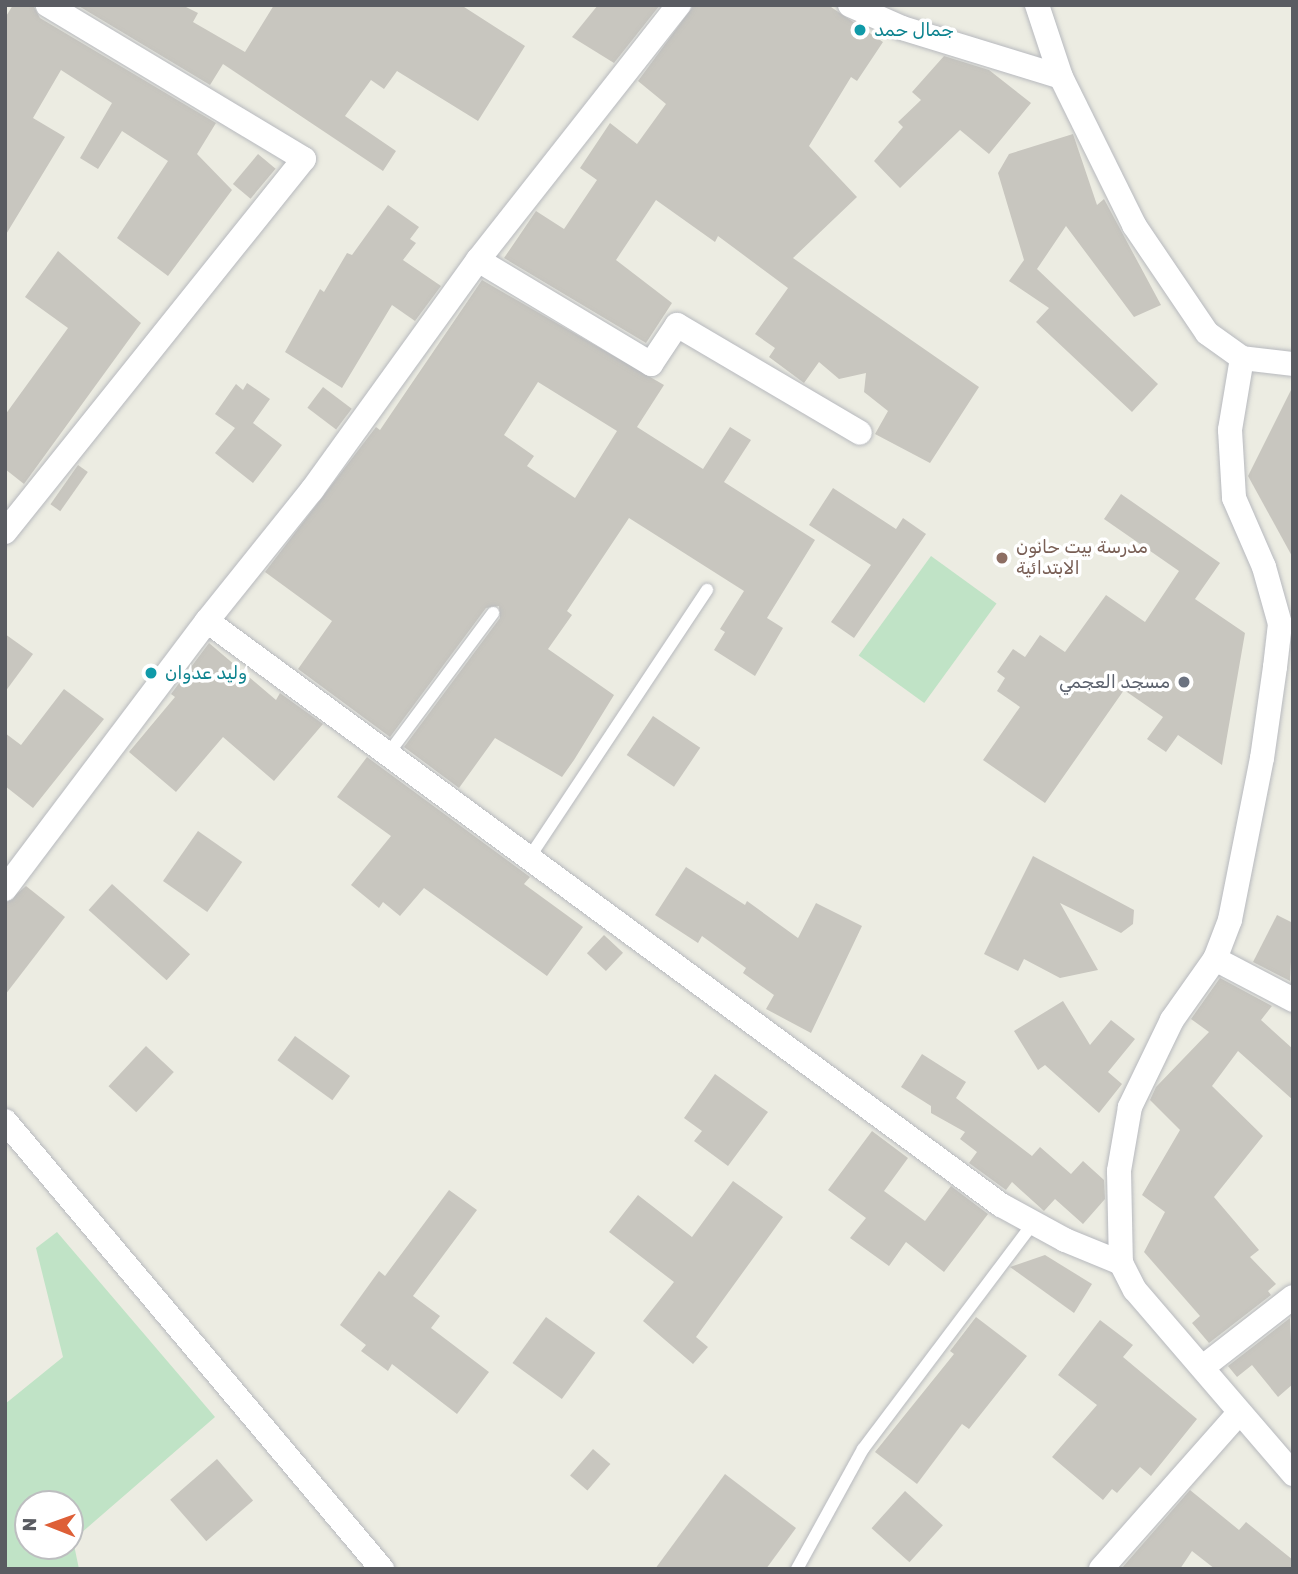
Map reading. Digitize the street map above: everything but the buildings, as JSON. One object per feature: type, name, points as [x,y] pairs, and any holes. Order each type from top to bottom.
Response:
[{"type":"street","points":[[5,532],[304,159],[48,5]]},
{"type":"street","points":[[5,890],[207,621],[312,490],[478,260],[679,5]]},
{"type":"street","points":[[850,5],[902,28],[1061,77]]},
{"type":"street","points":[[1037,5],[1061,77],[1134,225],[1177,294],[1207,333],[1242,358],[1287,367],[1293,364]]},
{"type":"street","points":[[478,260],[651,364],[677,325],[860,433]]},
{"type":"street","points":[[1242,358],[1230,430],[1234,498],[1264,567],[1280,624],[1242,871],[1216,959],[1172,1020],[1130,1107],[1119,1171],[1121,1263],[1135,1290],[1203,1367],[1238,1414],[1293,1474]]},
{"type":"street","points":[[207,621],[990,1197],[1033,1223],[1121,1263]]},
{"type":"street","points":[[1216,959],[1293,1000]]},
{"type":"street","points":[[5,1121],[14,1143],[382,1569]]},
{"type":"street","points":[[1203,1367],[1293,1297]]},
{"type":"street","points":[[1101,1569],[1238,1414]]},
{"type":"lane","points":[[529,858],[708,590]]},
{"type":"lane","points":[[388,754],[493,613]]},
{"type":"lane","points":[[797,1569],[863,1449],[1033,1223]]},
{"type":"green space","points":[[931,556],[997,604],[924,703],[859,656]]},
{"type":"green space","points":[[57,1232],[215,1417],[84,1530],[84,1490],[14,1490],[14,1560],[77,1560],[79,1569],[5,1569],[5,1404],[63,1357],[36,1248]]},
{"type":"place","name":"جمال حمد","points":[[860,30]]},
{"type":"place","name":"مدرسة بيت حانون الابتدائية","points":[[1002,558]]},
{"type":"place","name":"وليد عدوان","points":[[151,673]]},
{"type":"place","name":"مسجد العجمي","points":[[1184,682]]}]
